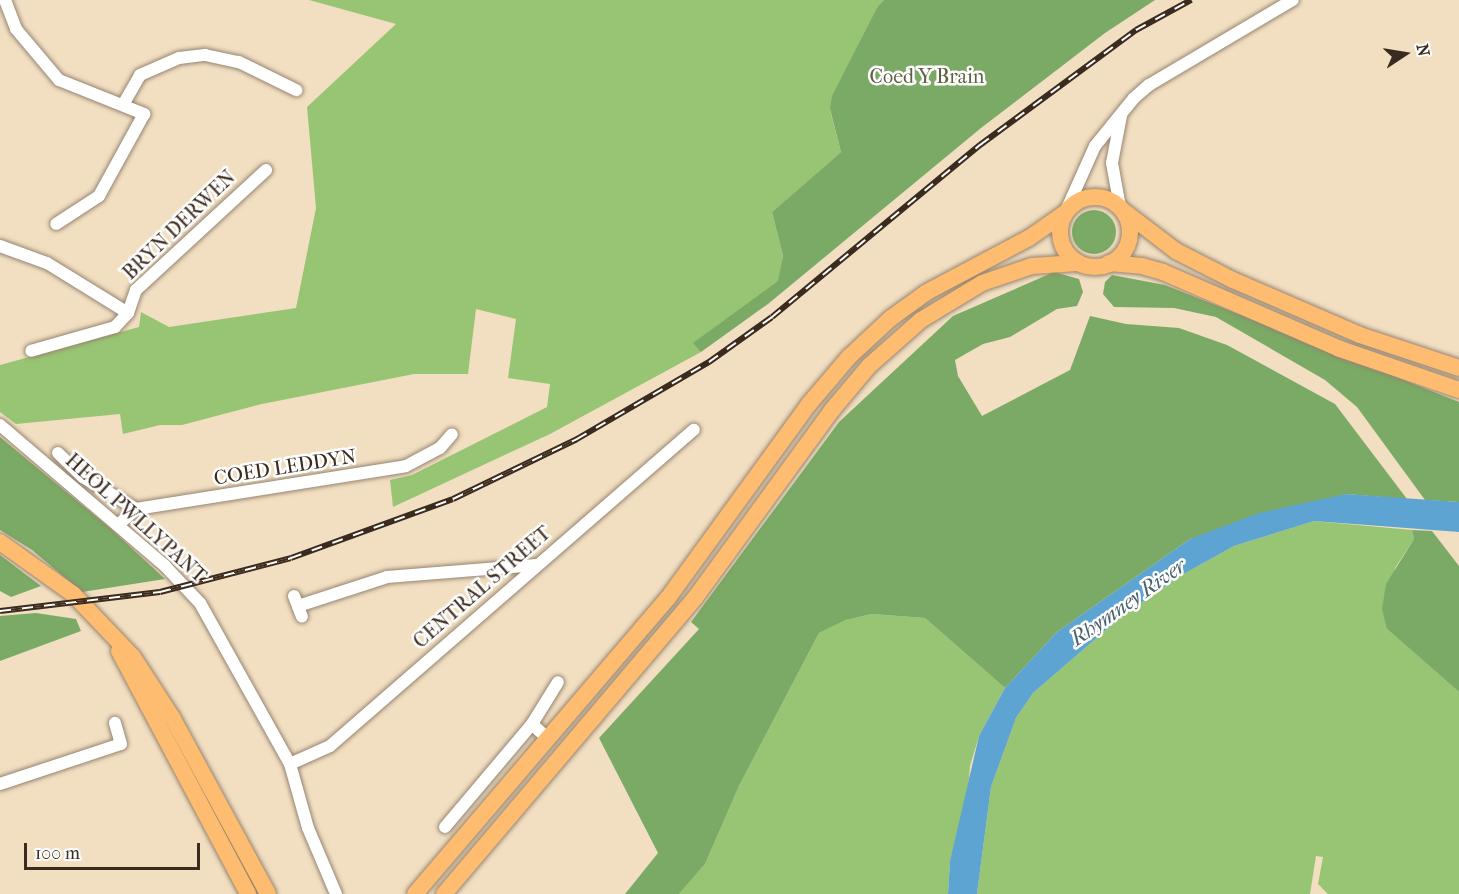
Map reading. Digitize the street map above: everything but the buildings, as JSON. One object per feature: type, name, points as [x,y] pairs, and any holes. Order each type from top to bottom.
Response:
[{"type":"main road","points":[[415,894],[668,598],[809,404],[870,336],[927,292],[1029,238],[1074,204],[1090,197],[1107,199],[1176,251],[1233,280],[1360,335],[1459,368]]},
{"type":"main road","points":[[1109,263],[1127,244],[1129,227],[1122,209]]},
{"type":"main road","points":[[1065,213],[1062,243],[1077,263]]},
{"type":"main road","points":[[444,894],[695,598],[831,410],[875,360],[931,313],[992,278],[1032,266],[1077,263],[1093,267],[1109,263],[1142,266],[1163,272],[1340,349],[1459,390]]},
{"type":"main road","points":[[0,542],[54,579],[106,626],[159,694],[267,894]]},
{"type":"main road","points":[[106,626],[248,894]]},
{"type":"street","points":[[5,0],[16,29],[59,80],[124,103],[144,114],[99,196],[56,224]]},
{"type":"street","points":[[1065,213],[1095,146],[1149,85],[1293,0]]},
{"type":"street","points":[[124,103],[140,75],[179,58],[205,55],[239,62],[296,90]]},
{"type":"street","points":[[1122,209],[1112,163],[1123,112]]},
{"type":"street","name":"BRYN DERWEN","points":[[128,314],[136,290],[266,170]]},
{"type":"street","points":[[0,246],[46,262],[128,314],[115,327],[31,351]]},
{"type":"street","name":"HEOL PWLLYPANT","points":[[0,424],[118,525],[200,603],[290,764],[308,828],[332,890]]},
{"type":"street","name":"CENTRAL STREET","points":[[290,764],[330,747],[694,430]]},
{"type":"street","name":"COED LEDDYN","points":[[136,509],[406,466],[440,448],[452,434]]},
{"type":"street","points":[[58,453],[83,477],[136,509],[118,525]]},
{"type":"street","points":[[298,606],[387,577],[537,565]]},
{"type":"street","points":[[445,826],[532,724],[558,682]]},
{"type":"street","points":[[0,784],[121,744],[115,723]]},
{"type":"street","points":[[532,724],[548,739]]},
{"type":"green space","points":[[309,0],[884,0],[878,6],[830,110],[841,152],[772,212],[783,256],[779,281],[694,343],[701,352],[550,434],[393,507],[390,480],[412,475],[547,407],[550,384],[508,378],[516,319],[476,309],[468,374],[414,374],[262,404],[182,425],[160,425],[123,434],[120,414],[16,424],[0,412],[0,365],[139,327],[141,312],[169,327],[296,308],[316,208],[307,107],[396,24]]},
{"type":"green space","name":"Coed Y Brain","points":[[884,0],[1155,0],[1105,33],[981,128],[768,304],[701,352],[693,343],[778,281],[783,256],[772,212],[841,152],[830,109],[832,96],[878,6]]},
{"type":"green space","points":[[1094,210],[1110,216],[1116,232],[1110,248],[1094,254],[1078,248],[1072,232],[1078,216]]},
{"type":"green space","points":[[1054,272],[1079,279],[1083,292],[1077,306],[1057,309],[1010,337],[983,344],[955,360],[958,376],[982,416],[1070,370],[1090,316],[1126,324],[1179,328],[1227,345],[1335,404],[1407,499],[1346,494],[1190,539],[1057,632],[1005,688],[925,618],[872,614],[846,620],[819,633],[739,786],[705,864],[679,894],[625,894],[658,853],[599,738],[699,629],[691,622],[839,422],[953,316]]},
{"type":"green space","points":[[1112,275],[1165,285],[1459,402],[1459,502],[1425,500],[1357,407],[1325,380],[1216,317],[1174,308],[1114,307],[1103,294],[1105,282]]},
{"type":"green space","points":[[0,437],[110,528],[165,579],[82,592],[32,550],[0,530]]},
{"type":"green space","points":[[1314,521],[1412,530],[1414,539],[1395,568],[1387,629],[1459,692],[1459,894],[1328,894],[1318,884],[1323,857],[1316,856],[1310,894],[977,894],[991,787],[1016,718],[1033,693],[1122,616],[1180,576],[1234,546]]},
{"type":"green space","points":[[1412,530],[1432,531],[1459,566],[1459,692],[1387,629],[1382,609],[1386,584],[1414,539]]},
{"type":"green space","points":[[0,555],[41,586],[11,597],[0,591]]},
{"type":"green space","points":[[36,613],[76,619],[81,631],[0,661],[0,616]]},
{"type":"green space","points":[[872,614],[925,618],[1005,688],[979,736],[970,766],[967,803],[950,861],[948,894],[679,894],[705,864],[739,786],[819,633],[846,620]]},
{"type":"water","name":"Rhymney River","points":[[1346,494],[1459,502],[1459,532],[1314,521],[1234,546],[1180,576],[1122,616],[1033,693],[1016,718],[991,787],[977,894],[948,894],[950,861],[979,736],[1005,688],[1057,632],[1190,539],[1259,513]]},
{"type":"railway","points":[[0,611],[160,592],[291,558],[453,499],[577,439],[709,362],[772,317],[980,145],[1136,30],[1191,0]]}]
